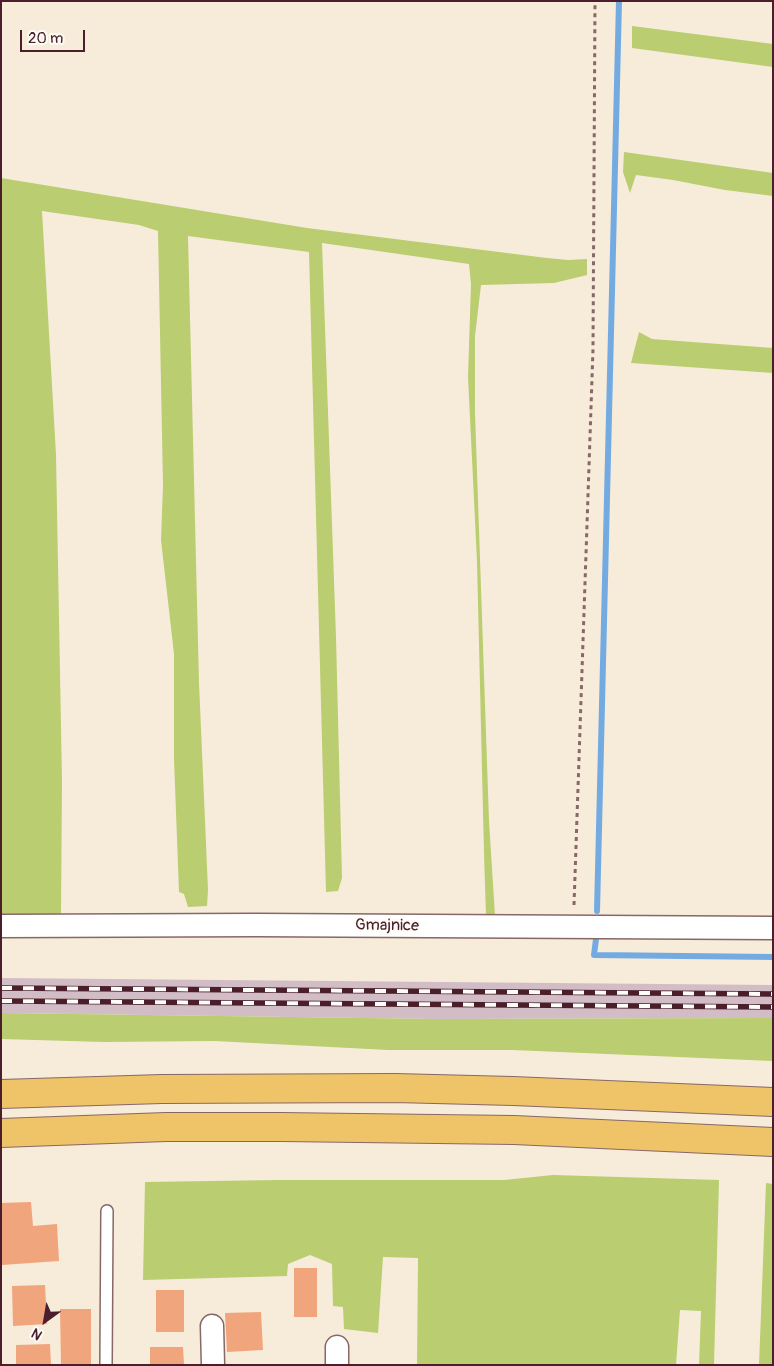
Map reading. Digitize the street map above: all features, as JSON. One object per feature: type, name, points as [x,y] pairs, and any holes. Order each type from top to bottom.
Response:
[{"type":"highway","points":[[1,1094],[162,1088],[395,1088],[773,1102]]},
{"type":"highway","points":[[1,1133],[166,1127],[514,1130],[773,1142]]},
{"type":"street","name":"Gmajnice","points":[[1,926],[256,924],[574,928],[773,928]]},
{"type":"street","points":[[212,1326],[213,1365]]},
{"type":"lane","points":[[106,1365],[107,1211]]},
{"type":"path","points":[[574,928],[593,349],[595,1]]},
{"type":"shaded area","points":[[1,978],[773,985],[773,1018],[436,1019],[1,1013]]},
{"type":"green space","points":[[632,26],[773,44],[773,67],[632,48]]},
{"type":"green space","points":[[624,152],[773,173],[773,196],[636,175],[630,193],[623,172]]},
{"type":"green space","points":[[1,178],[307,228],[547,258],[587,259],[587,275],[554,283],[481,285],[475,336],[475,413],[489,821],[495,916],[486,916],[477,561],[468,377],[471,284],[469,264],[322,243],[336,637],[342,878],[338,891],[326,892],[309,252],[188,236],[199,683],[208,890],[207,906],[188,907],[184,894],[179,892],[174,759],[174,654],[161,540],[163,485],[158,231],[139,225],[42,211],[56,455],[62,781],[61,916],[1,917]]},
{"type":"green space","points":[[639,332],[652,339],[773,348],[773,373],[631,363]]},
{"type":"green space","points":[[1,1013],[436,1019],[773,1018],[773,1061],[512,1050],[388,1050],[215,1041],[104,1042],[1,1039]]},
{"type":"green space","points":[[553,1175],[719,1180],[714,1365],[699,1365],[701,1311],[680,1310],[676,1365],[417,1365],[418,1258],[383,1257],[378,1333],[344,1329],[343,1307],[333,1306],[332,1264],[310,1255],[288,1264],[287,1276],[143,1280],[145,1182],[504,1180]]},
{"type":"green space","points":[[766,1183],[773,1184],[773,1365],[759,1365]]},
{"type":"building","points":[[31,1202],[33,1226],[57,1224],[59,1261],[2,1265],[1,1203]]},
{"type":"building","points":[[294,1268],[317,1268],[317,1317],[294,1317]]},
{"type":"building","points":[[45,1285],[47,1324],[13,1326],[12,1286]]},
{"type":"building","points":[[156,1290],[184,1290],[184,1332],[156,1332]]},
{"type":"building","points":[[60,1309],[91,1309],[91,1364],[61,1364]]},
{"type":"building","points":[[261,1312],[263,1350],[227,1352],[225,1313]]},
{"type":"building","points":[[50,1344],[51,1365],[16,1365],[16,1345]]},
{"type":"building","points":[[150,1347],[183,1347],[184,1365],[150,1365]]},
{"type":"waterway","points":[[597,911],[619,1]]},
{"type":"waterway","points":[[596,939],[594,955],[773,957]]},
{"type":"railway","points":[[1,988],[773,994]]},
{"type":"railway","points":[[1,1001],[773,1007]]}]
